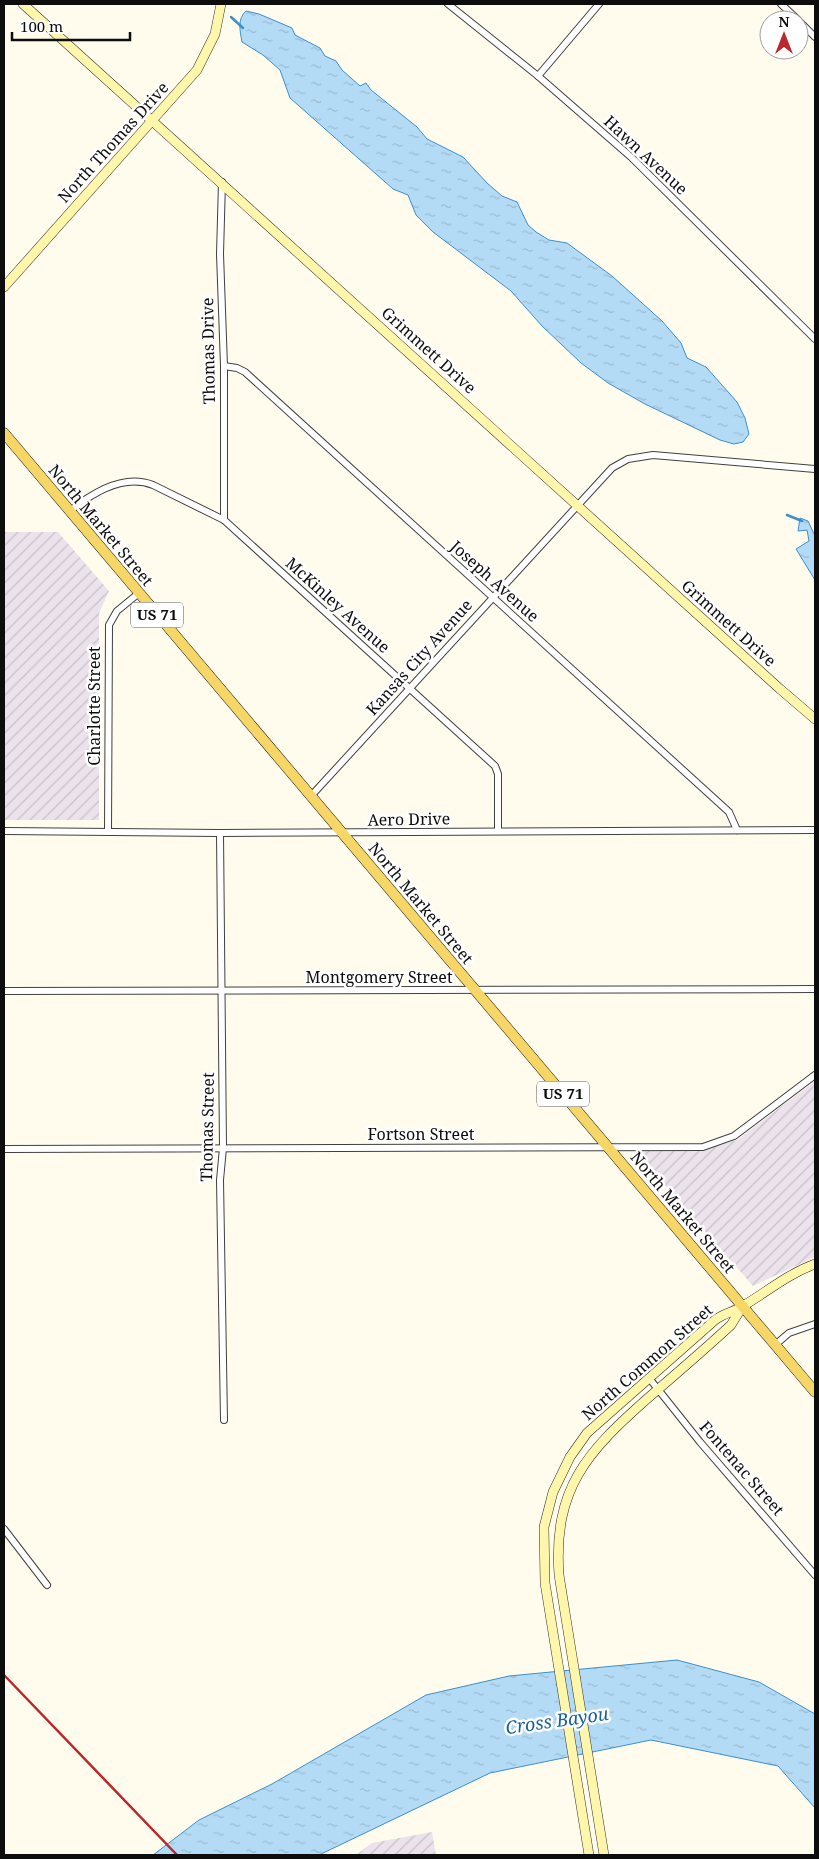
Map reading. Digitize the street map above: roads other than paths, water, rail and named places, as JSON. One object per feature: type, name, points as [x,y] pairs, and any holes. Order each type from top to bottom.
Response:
[{"type":"main road","name":"Grimmett Drive","points":[[23,4],[815,719]]},
{"type":"main road","name":"North Thomas Drive","points":[[4,287],[191,78],[205,57],[215,34],[221,4]]},
{"type":"main road","name":"North Market Street","points":[[4,433],[815,1392]]},
{"type":"main road","name":"North Common Street","points":[[589,1855],[552,1629],[543,1547],[544,1528],[553,1492],[570,1457],[587,1434],[722,1314],[742,1307],[779,1281],[815,1264]]},
{"type":"main road","name":"North Common Street","points":[[604,1855],[559,1575],[558,1550],[561,1518],[571,1487],[593,1450],[613,1429],[731,1325],[742,1307]]},
{"type":"street","name":"Hawn Avenue","points":[[448,4],[538,76],[631,157],[815,339]]},
{"type":"street","points":[[538,76],[599,4]]},
{"type":"street","name":"Thomas Drive","points":[[222,182],[220,254],[224,366],[224,520]]},
{"type":"street","name":"Joseph Avenue","points":[[224,366],[237,368],[245,372],[730,812],[737,830]]},
{"type":"street","name":"Kansas City Avenue","points":[[311,796],[576,505],[612,468],[628,459],[644,455],[815,469]]},
{"type":"street","name":"McKinley Avenue","points":[[70,511],[97,491],[117,484],[140,481],[162,489],[224,520],[495,766],[498,774],[498,831]]},
{"type":"street","name":"Charlotte Street","points":[[108,832],[109,625],[117,611],[139,593]]},
{"type":"street","name":"Aero Drive","points":[[4,830],[220,833],[815,830]]},
{"type":"street","name":"Thomas Street","points":[[220,833],[223,1148],[220,1180],[223,1245],[224,1420]]},
{"type":"street","name":"Montgomery Street","points":[[4,991],[222,992],[815,989]]},
{"type":"street","name":"Fortson Street","points":[[4,1149],[609,1148],[703,1146],[715,1144],[734,1136],[815,1075]]},
{"type":"street","points":[[775,1345],[789,1333],[815,1324]]},
{"type":"street","name":"Fontenac Street","points":[[649,1378],[700,1442],[815,1575]]},
{"type":"street","points":[[4,1529],[47,1585]]},
{"type":"water","points":[[246,11],[259,14],[292,28],[295,35],[320,48],[325,56],[336,61],[342,70],[360,86],[366,83],[371,90],[417,127],[427,139],[463,157],[502,196],[517,202],[528,225],[536,232],[549,240],[567,243],[612,276],[662,321],[681,343],[687,358],[706,367],[737,402],[745,418],[749,434],[743,442],[734,444],[720,440],[645,404],[608,383],[581,363],[542,326],[511,291],[433,232],[416,215],[408,195],[393,189],[290,98],[280,70],[263,55],[242,42],[240,21]]},
{"type":"water","points":[[800,518],[808,521],[815,536],[815,580],[796,549],[809,541],[807,530],[798,531]]},
{"type":"water","name":"Cross Bayou","points":[[677,1660],[759,1682],[815,1714],[815,1808],[778,1766],[651,1740],[490,1773],[319,1855],[153,1855],[199,1820],[272,1784],[426,1695],[509,1676]]},
{"type":"waterway","points":[[231,17],[243,28]]},
{"type":"waterway","points":[[787,515],[802,521]]},
{"type":"railway","points":[[4,1675],[177,1855]]}]
